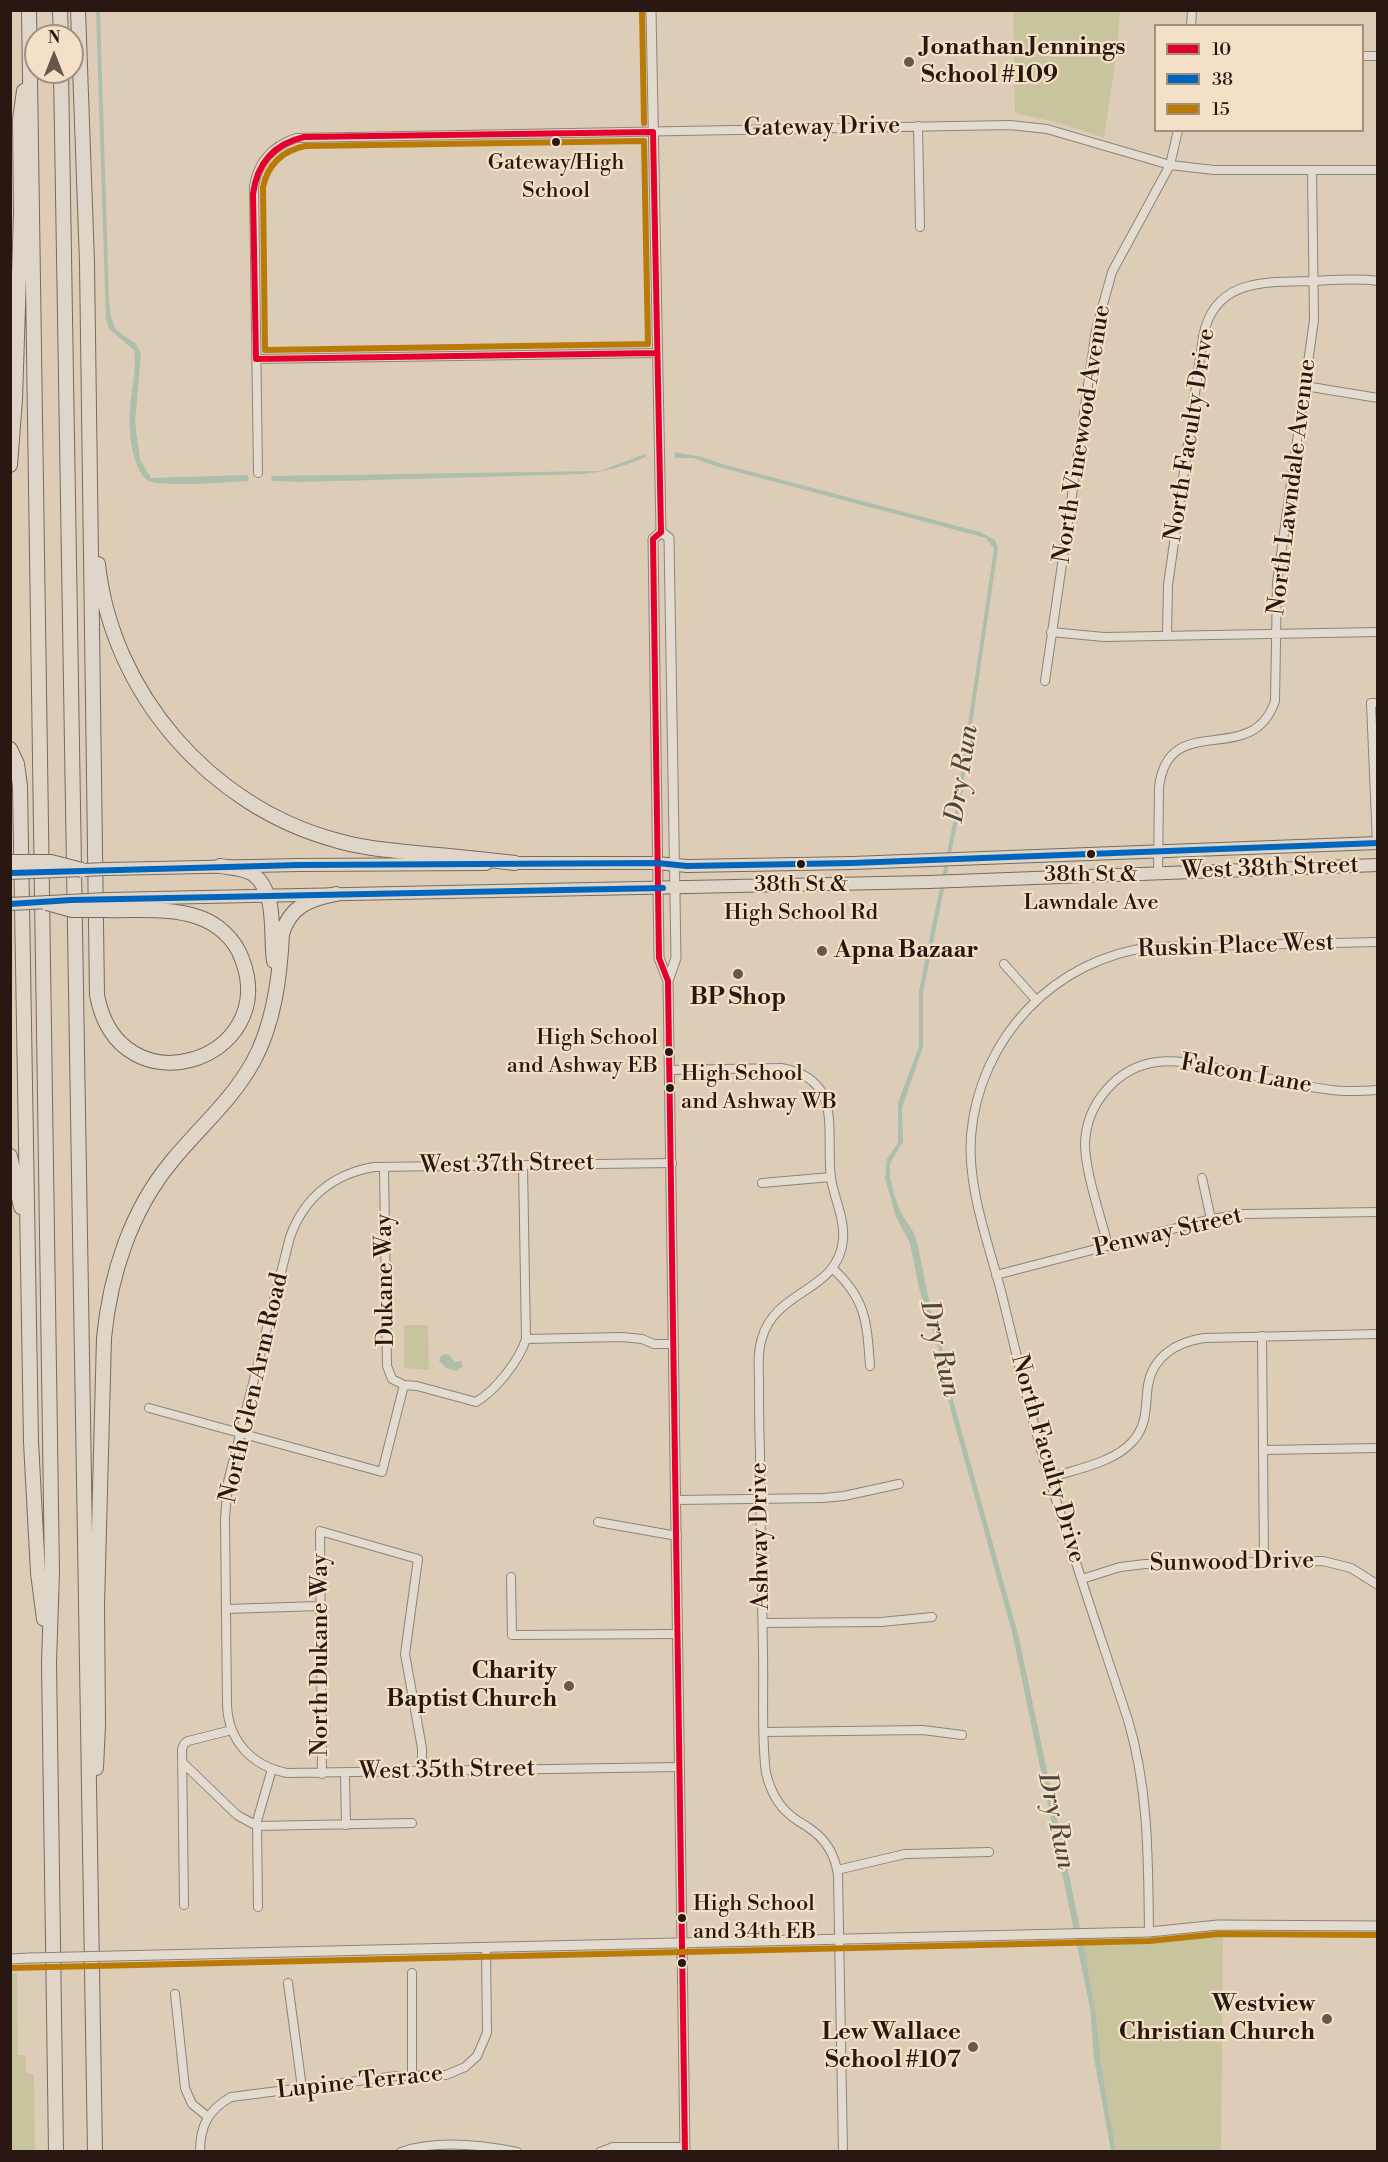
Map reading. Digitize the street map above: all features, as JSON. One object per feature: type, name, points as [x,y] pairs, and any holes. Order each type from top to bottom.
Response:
[{"type":"highway","points":[[47,903],[72,910],[107,905],[189,914],[210,922],[232,942],[241,955],[245,969],[247,999],[244,1014],[237,1027],[217,1049],[204,1057],[182,1063],[166,1063],[144,1058],[119,1042],[105,1024],[100,1010],[96,980],[91,499],[87,263],[78,10]]},
{"type":"highway","points":[[10,465],[15,399],[20,248],[20,119],[26,84]]},
{"type":"highway","points":[[30,84],[52,1572],[49,1663],[57,2151]]},
{"type":"highway","points":[[61,84],[95,2151]]},
{"type":"highway","points":[[91,499],[99,570],[105,600],[126,662],[139,687],[168,729],[190,755],[211,774],[253,805],[287,823],[335,840],[381,849],[515,863]]},
{"type":"highway","points":[[10,748],[17,764],[20,786],[31,1442],[37,1549],[49,1663]]},
{"type":"highway","points":[[10,862],[51,862],[82,870]]},
{"type":"highway","points":[[220,866],[252,874],[262,885],[271,911],[272,944],[277,978]]},
{"type":"highway","points":[[91,1886],[98,1725],[97,1605],[104,1345],[111,1295],[127,1239],[154,1186],[176,1156],[230,1097],[255,1057],[268,1025],[282,934],[286,923],[311,899],[336,894]]},
{"type":"highway","points":[[10,1156],[19,1193],[28,1261]]},
{"type":"main road","name":"West 38th Street","points":[[10,873],[220,866],[657,863],[674,866],[932,861],[1377,843]]},
{"type":"main road","name":"West 38th Street","points":[[107,905],[267,896],[928,882],[1377,865]]},
{"type":"main road","points":[[10,904],[47,903]]},
{"type":"street","points":[[651,10],[661,532]]},
{"type":"street","name":"Gateway Drive","points":[[256,359],[253,190],[258,171],[266,157],[275,148],[304,137],[1010,125],[1047,129],[1170,165],[1214,170],[1377,170]]},
{"type":"street","points":[[918,126],[920,226]]},
{"type":"street","name":"North Vinewood Avenue","points":[[1045,681],[1096,330],[1112,272],[1170,165],[1178,132]]},
{"type":"street","name":"North Lawndale Avenue","points":[[1158,873],[1159,787],[1166,763],[1177,751],[1188,744],[1208,740],[1227,740],[1256,730],[1272,709],[1275,697],[1277,583],[1314,320],[1312,170]]},
{"type":"street","name":"North Faculty Drive","points":[[1167,635],[1168,585],[1207,322],[1224,298],[1246,286],[1262,283],[1314,281],[1377,281]]},
{"type":"street","points":[[258,474],[256,359],[657,352]]},
{"type":"street","points":[[1305,386],[1377,398]]},
{"type":"street","points":[[600,2151],[613,2147],[685,2149],[670,1070],[668,981],[659,958],[657,863],[653,539],[661,532]]},
{"type":"street","points":[[661,532],[669,538],[676,958],[668,981]]},
{"type":"street","points":[[1051,632],[1093,637],[1377,632]]},
{"type":"street","points":[[1374,703],[1377,843]]},
{"type":"street","name":"Ruskin Place West","points":[[1036,1000],[1056,984],[1087,966],[1142,948],[1377,942]]},
{"type":"street","points":[[1004,964],[1036,1000]]},
{"type":"street","name":"North Faculty Drive","points":[[1036,1000],[1016,1020],[998,1047],[983,1080],[974,1115],[971,1151],[973,1180],[1049,1478],[1128,1720],[1140,1768],[1147,1830],[1149,1932]]},
{"type":"street","name":"Falcon Lane","points":[[1108,1246],[1088,1165],[1086,1136],[1098,1101],[1108,1088],[1124,1075],[1154,1062],[1180,1061],[1330,1090],[1377,1090]]},
{"type":"street","name":"Ashway Drive","points":[[670,1070],[782,1068],[794,1070],[808,1077],[822,1092],[828,1107],[831,1176],[843,1234],[841,1250],[824,1278],[781,1307],[770,1319],[763,1334],[759,1358],[760,1498],[766,1770],[773,1793],[790,1816],[814,1831],[823,1840],[832,1854],[837,1870],[843,2151]]},
{"type":"street","name":"West 37th Street","points":[[343,1176],[363,1169],[384,1167],[672,1163]]},
{"type":"street","points":[[149,1408],[382,1472],[404,1385],[417,1386],[476,1402],[491,1394],[523,1349],[526,1339],[523,1165]]},
{"type":"street","name":"Dukane Way","points":[[384,1167],[387,1366],[392,1379],[404,1385]]},
{"type":"street","name":"North Glen Arm Road","points":[[232,1730],[227,1704],[226,1498],[232,1466],[293,1230],[303,1210],[316,1193],[343,1176]]},
{"type":"street","points":[[762,1183],[831,1176]]},
{"type":"street","points":[[1202,1178],[1211,1219]]},
{"type":"street","name":"Penway Street","points":[[996,1275],[1211,1219],[1243,1214],[1377,1212]]},
{"type":"street","points":[[832,1268],[851,1286],[860,1303],[868,1335],[870,1366]]},
{"type":"street","points":[[1049,1478],[1113,1456],[1130,1445],[1144,1421],[1148,1384],[1154,1369],[1161,1359],[1176,1346],[1204,1338],[1377,1334]]},
{"type":"street","points":[[1262,1336],[1264,1562]]},
{"type":"street","points":[[526,1339],[622,1337],[642,1339],[654,1344],[674,1344]]},
{"type":"street","points":[[1263,1450],[1377,1448]]},
{"type":"street","points":[[676,1500],[844,1496],[899,1484]]},
{"type":"street","points":[[598,1521],[677,1536]]},
{"type":"street","name":"North Dukane Way","points":[[321,1774],[320,1531],[418,1559],[405,1654],[422,1748],[422,1772]]},
{"type":"street","name":"Sunwood Drive","points":[[1082,1580],[1138,1564],[1317,1561],[1335,1563],[1361,1573],[1377,1585]]},
{"type":"street","points":[[511,1577],[512,1635],[678,1634]]},
{"type":"street","points":[[226,1609],[320,1606]]},
{"type":"street","points":[[763,1623],[881,1622],[932,1617]]},
{"type":"street","points":[[184,1905],[182,1749],[184,1744],[232,1730]]},
{"type":"street","name":"West 35th Street","points":[[232,1730],[249,1756],[272,1769],[296,1774],[680,1767]]},
{"type":"street","points":[[765,1732],[923,1730],[963,1735]]},
{"type":"street","points":[[182,1762],[237,1815],[257,1826],[412,1823]]},
{"type":"street","points":[[258,1907],[257,1826],[272,1769]]},
{"type":"street","points":[[345,1773],[346,1825]]},
{"type":"street","points":[[837,1870],[905,1854],[989,1852]]},
{"type":"street","points":[[10,1959],[1052,1935],[1149,1932],[1218,1925],[1377,1926]]},
{"type":"street","name":"Lupine Terrace","points":[[207,2116],[220,2103],[231,2097],[454,2073],[475,2059],[482,2049],[488,2029],[486,1949]]},
{"type":"street","points":[[412,1973],[412,2076]]},
{"type":"street","points":[[288,1983],[302,2088]]},
{"type":"street","points":[[175,1994],[185,2088],[192,2104],[207,2116],[201,2130],[200,2151]]},
{"type":"street","points":[[401,2151],[423,2146],[473,2145],[517,2151]]},
{"type":"shaded area","points":[[1013,11],[1120,11],[1104,138],[1059,123],[1015,113]]},
{"type":"shaded area","points":[[404,1325],[428,1325],[429,1370],[404,1368]]},
{"type":"shaded area","points":[[1223,1934],[1221,2151],[1116,2151],[1083,1944],[1161,1942],[1201,1935]]},
{"type":"shaded area","points":[[11,1973],[17,1973],[18,2055],[26,2055],[26,2073],[34,2074],[35,2151],[11,2151]]},
{"type":"water","points":[[96,11],[100,11],[109,301],[111,317],[116,330],[135,343],[141,353],[135,422],[140,460],[151,478],[248,475],[249,481],[196,484],[154,482],[142,475],[135,458],[130,418],[134,350],[109,329],[106,319]]},
{"type":"water","name":"Dry Run","points":[[675,452],[702,457],[980,532],[995,540],[998,548],[959,814],[923,993],[923,1047],[902,1108],[903,1142],[890,1163],[890,1177],[901,1213],[917,1242],[953,1400],[1019,1638],[1084,1947],[1116,2151],[1111,2151],[1094,2058],[1090,2008],[1012,1632],[953,1418],[941,1371],[941,1357],[919,1288],[910,1243],[896,1217],[885,1178],[887,1159],[898,1143],[898,1103],[919,1046],[919,991],[955,813],[994,549],[986,538],[715,466],[693,458],[675,458]]},
{"type":"water","points":[[645,454],[646,457],[622,466],[599,472],[583,474],[303,482],[272,481],[271,476],[600,471]]},
{"type":"water","points":[[444,1354],[449,1355],[455,1362],[461,1361],[463,1366],[457,1371],[446,1368],[439,1361]]},
{"type":"transit line","name":"15","points":[[642,10],[644,123]]},
{"type":"transit line","name":"10","points":[[657,353],[256,359],[253,194],[258,173],[269,156],[276,150],[284,144],[304,137],[653,132],[661,532]]},
{"type":"transit line","name":"15","points":[[644,141],[648,344],[265,350],[263,187],[272,165],[289,151],[305,146],[644,141]]},
{"type":"transit line","name":"10","points":[[661,532],[653,539],[659,958],[668,981],[685,2152]]},
{"type":"transit line","name":"38","points":[[10,873],[299,865],[657,863],[687,866],[852,863],[1378,843]]},
{"type":"transit line","name":"38","points":[[10,904],[71,900],[663,888]]},
{"type":"transit line","name":"15","points":[[10,1968],[1149,1941],[1218,1934],[1378,1935]]},
{"type":"place","name":"Jonathan Jennings School #109","points":[[909,62]]},
{"type":"place","name":"Gateway/High School","points":[[556,142]]},
{"type":"place","name":"38th St & Lawndale Ave","points":[[1091,854]]},
{"type":"place","name":"38th St & High School Rd","points":[[801,864]]},
{"type":"place","name":"Apna Bazaar","points":[[822,951]]},
{"type":"place","name":"BP Shop","points":[[738,974]]},
{"type":"place","name":"High School and Ashway EB","points":[[669,1052]]},
{"type":"place","name":"High School and Ashway WB","points":[[670,1088]]},
{"type":"place","name":"Charity Baptist Church","points":[[569,1686]]},
{"type":"place","name":"High School and 34th EB","points":[[682,1918]]},
{"type":"place","name":"Westview Christian Church","points":[[1327,2019]]},
{"type":"place","name":"Lew Wallace School #107","points":[[973,2047]]}]
